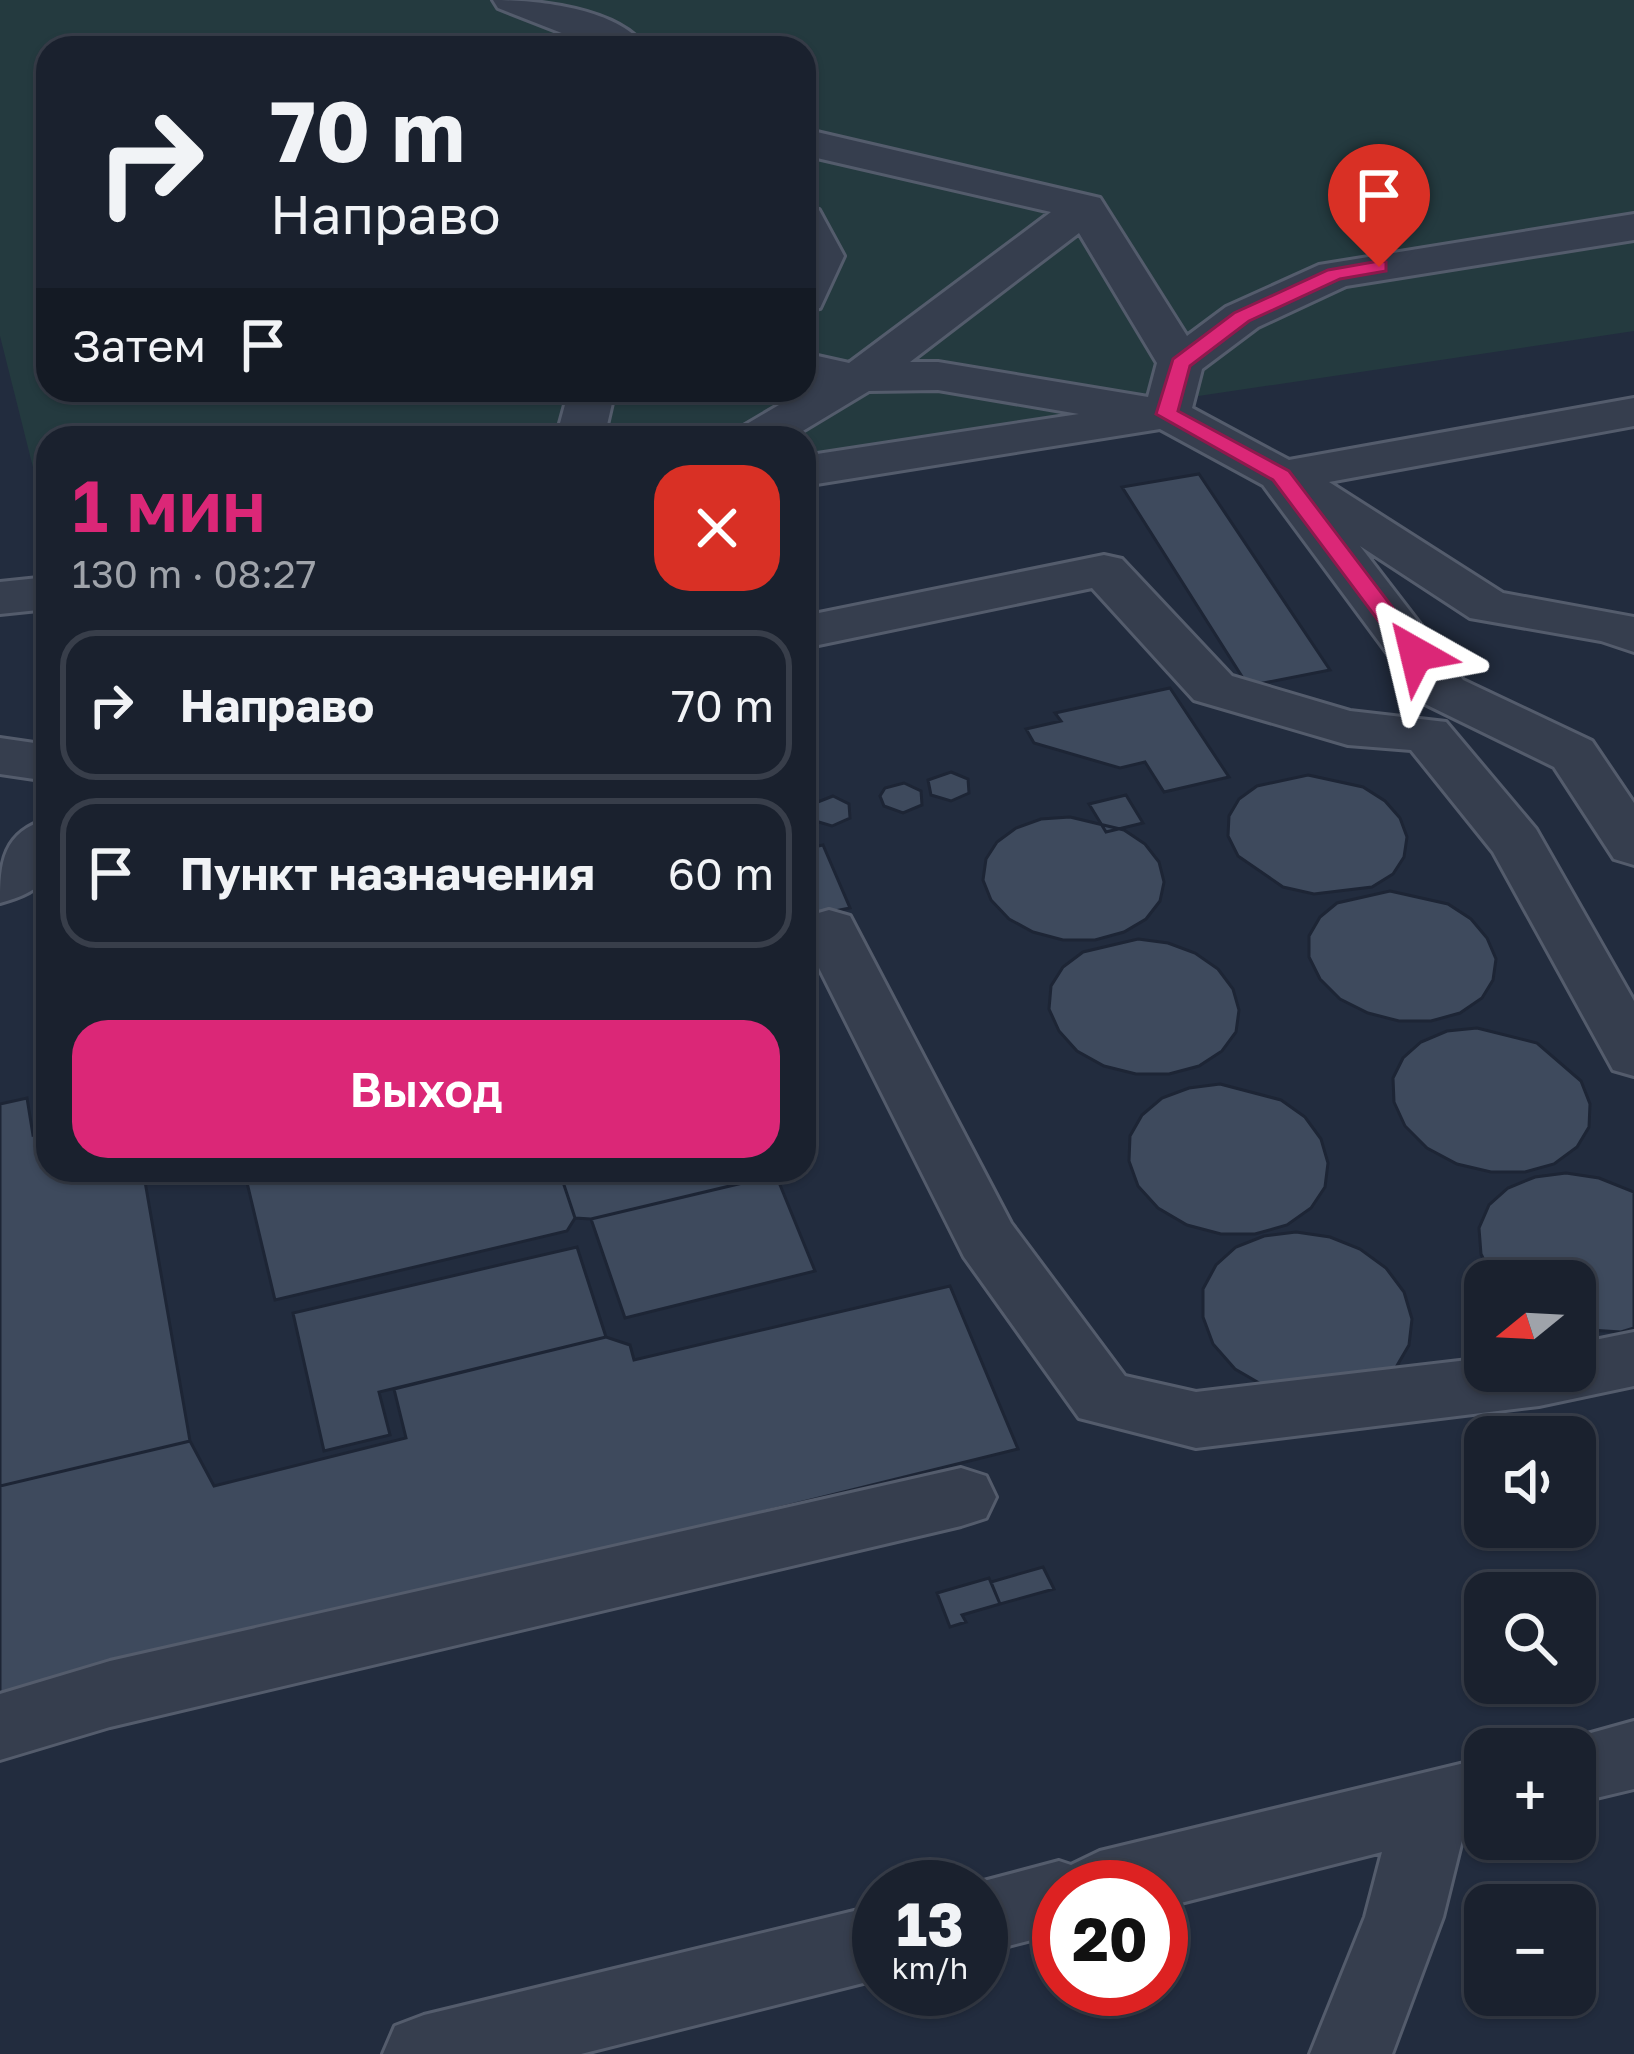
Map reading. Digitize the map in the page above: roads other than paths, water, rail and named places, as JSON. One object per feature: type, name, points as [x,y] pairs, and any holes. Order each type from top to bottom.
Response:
[{"type":"street","points":[[512,0],[607,36]]},
{"type":"street","points":[[626,0],[640,36]]},
{"type":"street","points":[[816,145],[1085,208],[1180,363]]},
{"type":"street","points":[[777,426],[859,376],[1085,208]]},
{"type":"street","points":[[1167,414],[1180,363],[1242,317],[1335,274],[1634,226]]},
{"type":"street","points":[[816,370],[836,376],[938,376],[1167,414],[1281,476],[1488,607],[1613,627],[1634,636]]},
{"type":"street","points":[[1281,476],[1634,412]]},
{"type":"street","points":[[816,469],[1167,414]]},
{"type":"street","points":[[1281,476],[1444,692],[1574,754],[1634,846]]},
{"type":"street","points":[[816,630],[1104,570],[1213,688],[1348,728],[1427,734],[1516,842],[1634,1054]]},
{"type":"street","points":[[0,598],[36,594]]},
{"type":"street","points":[[0,756],[36,761]]},
{"type":"street","points":[[0,883],[15,879],[36,853]]},
{"type":"street","points":[[829,930],[987,1239],[1103,1399],[1196,1420],[1539,1379],[1634,1359]]},
{"type":"street","points":[[0,1727],[110,1694],[961,1497]]},
{"type":"street","points":[[1596,1764],[1634,1755]]},
{"type":"street","points":[[1188,1865],[1459,1798]]},
{"type":"street","points":[[1352,2054],[1404,1917],[1459,1798]]},
{"type":"street","points":[[424,2054],[852,1949]]}]
